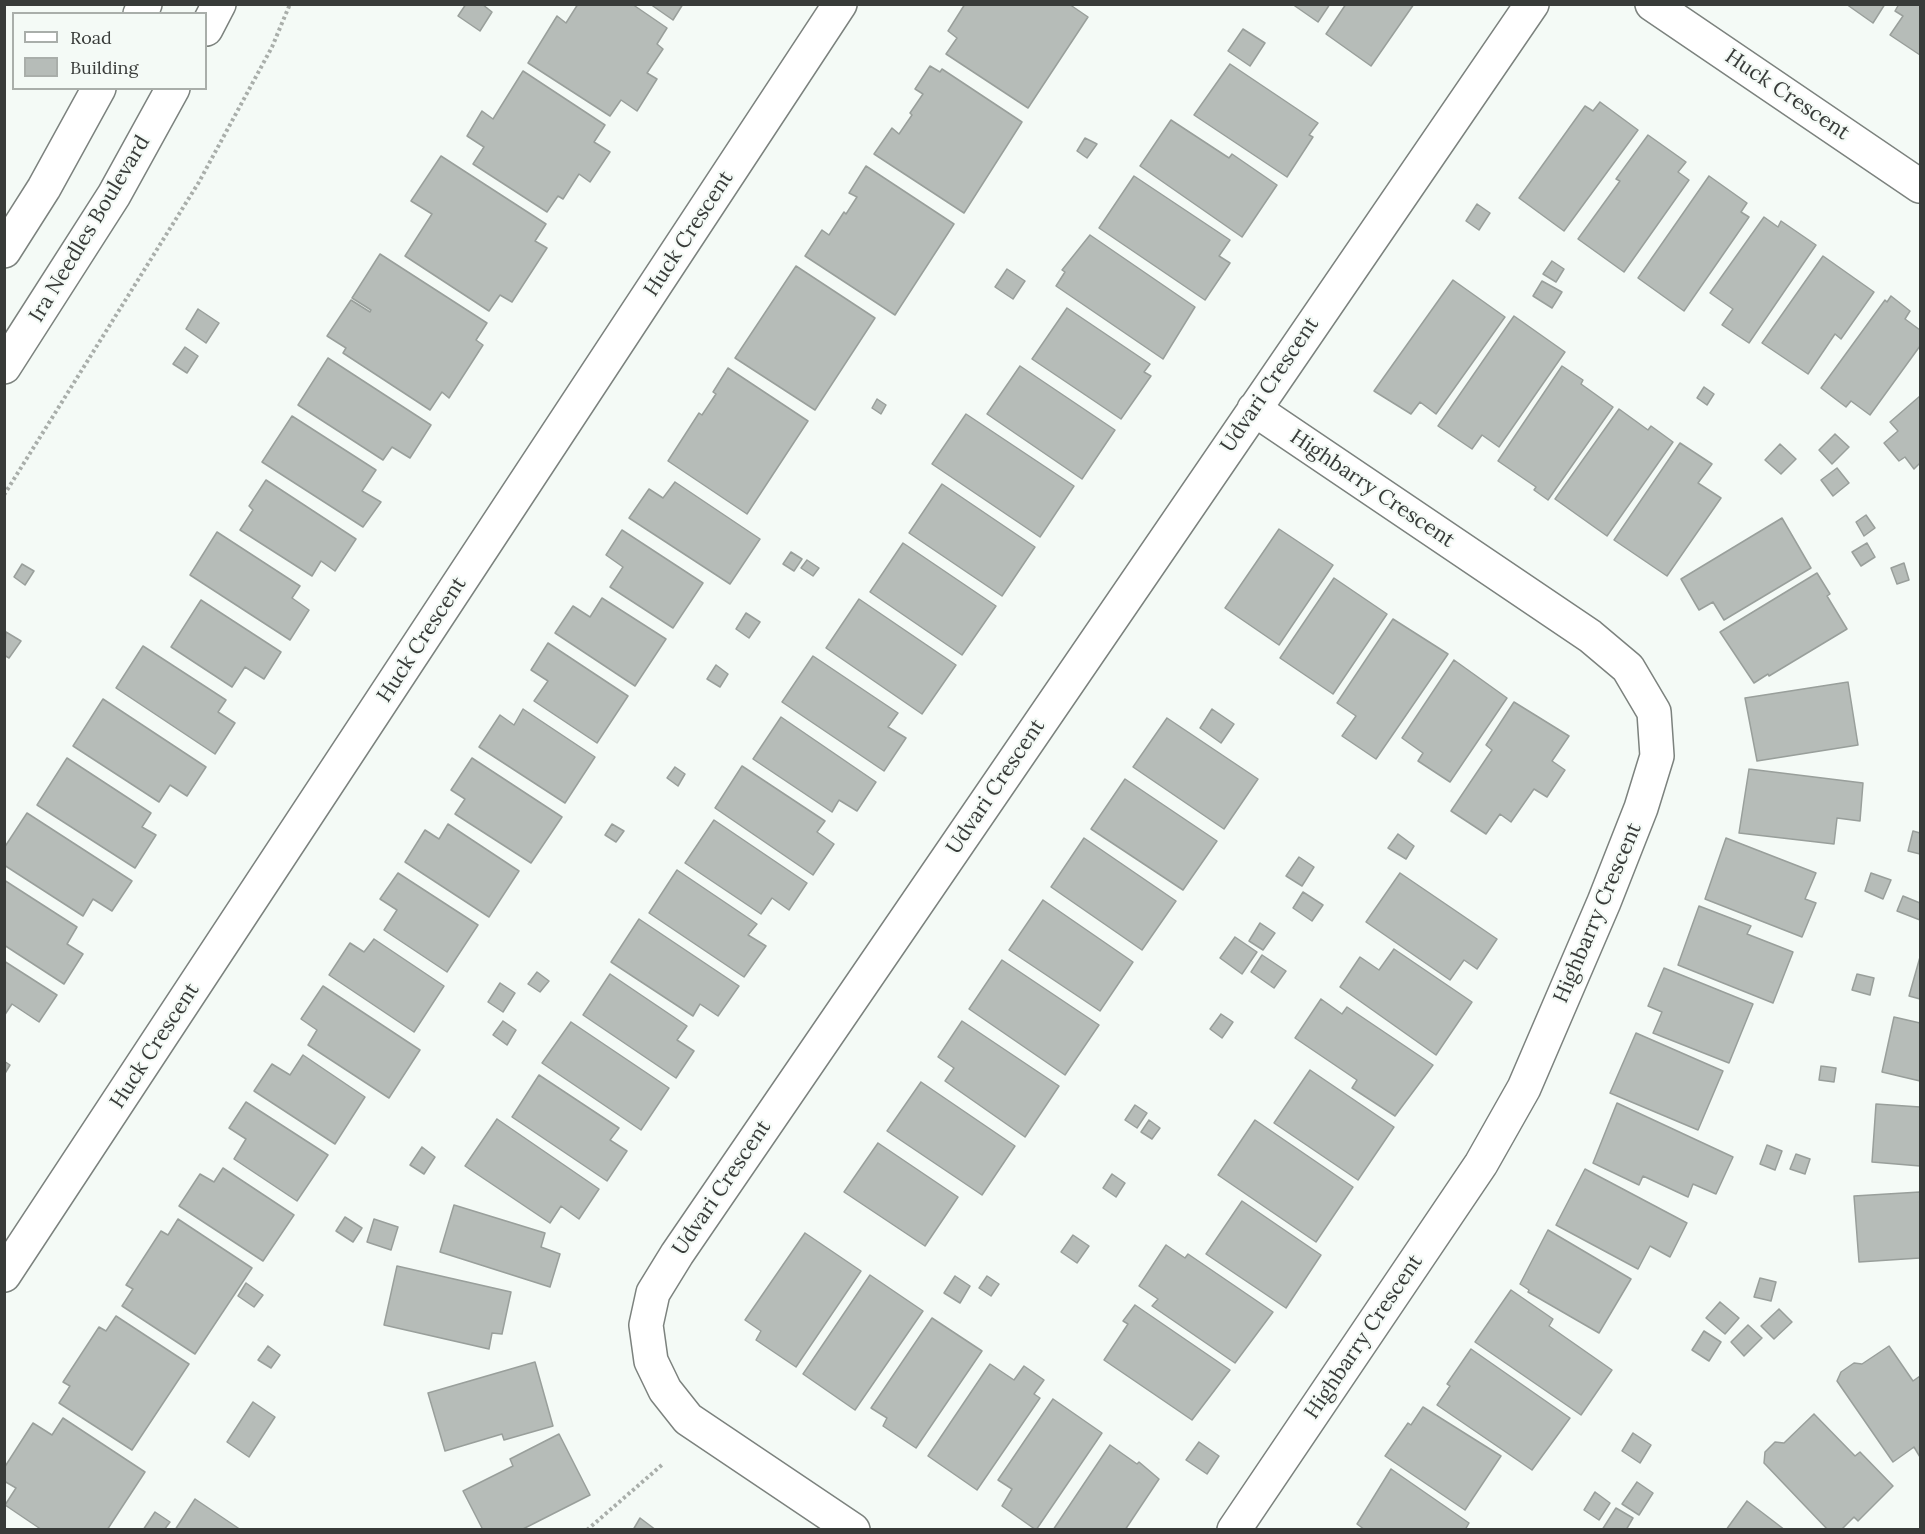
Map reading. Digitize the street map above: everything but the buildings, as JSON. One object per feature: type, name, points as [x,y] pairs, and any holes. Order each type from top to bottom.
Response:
[{"type":"street","points":[[207,27],[219,4]]},
{"type":"street","name":"Huck Crescent","points":[[4,1275],[840,4]]},
{"type":"street","name":"Udvari Crescent","points":[[853,1530],[688,1419],[665,1390],[651,1361],[646,1325],[653,1293],[677,1254],[1532,4]]},
{"type":"street","name":"Huck Crescent","points":[[1652,4],[1920,186]]},
{"type":"street","points":[[4,251],[44,188],[98,90]]},
{"type":"street","name":"Ira Needles Boulevard","points":[[4,367],[114,195],[172,90]]},
{"type":"street","name":"Highbarry Crescent","points":[[1234,1530],[1481,1164],[1524,1088],[1604,902],[1641,808],[1657,756],[1654,712],[1628,668],[1590,636],[1254,409]]},
{"type":"path","points":[[4,495],[198,182],[272,47],[290,4]]},
{"type":"path","points":[[587,1530],[663,1464]]}]
